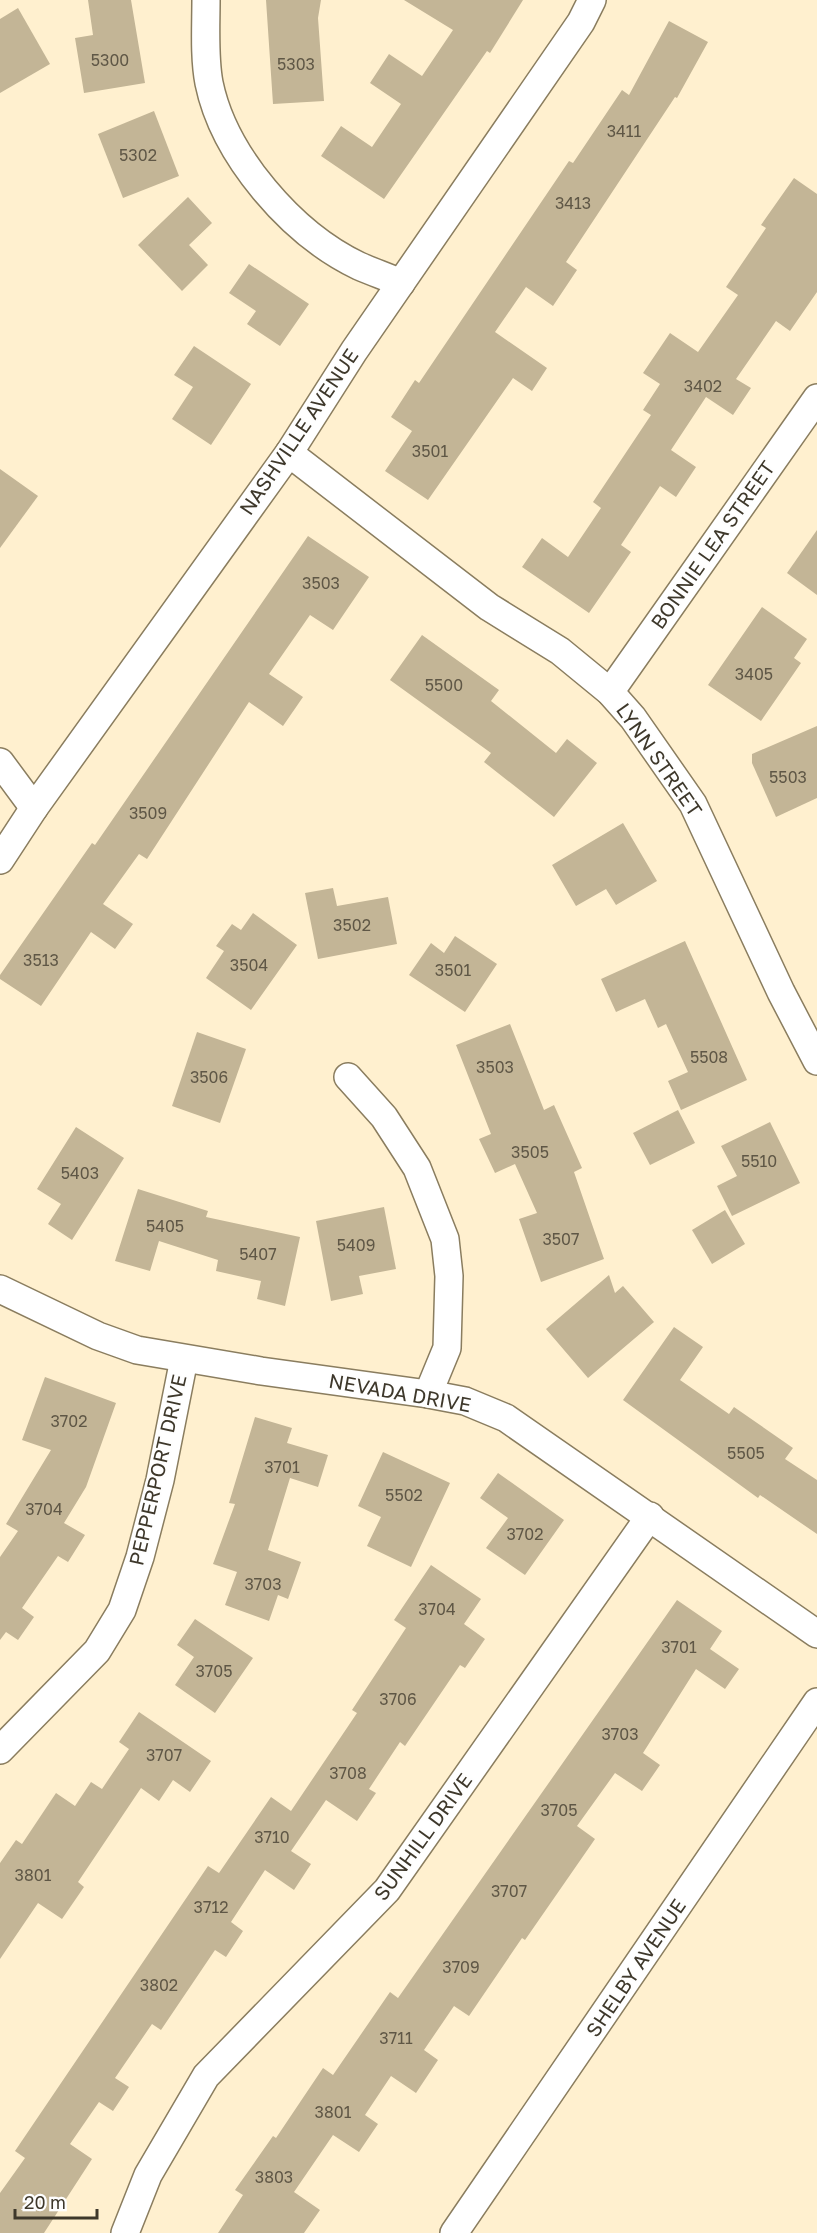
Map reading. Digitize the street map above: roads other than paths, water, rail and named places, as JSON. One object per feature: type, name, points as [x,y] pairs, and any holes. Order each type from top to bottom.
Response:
[{"type":"street","points":[[206,0],[209,82],[223,125],[244,162],[269,198],[324,244],[358,265],[402,283]]},
{"type":"street","name":"NASHVILLE AVENUE","points":[[0,860],[34,808],[289,453],[354,351],[581,22],[592,0]]},
{"type":"street","name":"BONNIE LEA STREET","points":[[610,692],[817,398]]},
{"type":"street","name":"LYNN STREET","points":[[289,453],[489,607],[560,651],[610,692],[633,718],[693,804],[781,992],[817,1061]]},
{"type":"street","points":[[0,762],[34,808]]},
{"type":"street","points":[[348,1077],[384,1117],[417,1168],[445,1239],[449,1276],[447,1348],[428,1394]]},
{"type":"street","name":"NEVADA DRIVE","points":[[0,1289],[98,1336],[137,1350],[184,1359],[428,1394],[465,1401],[506,1418],[817,1634]]},
{"type":"street","name":"PEPPERPORT DRIVE","points":[[0,1750],[97,1651],[122,1610],[140,1557],[160,1480],[184,1359]]},
{"type":"street","name":"SUNHILL DRIVE","points":[[125,2233],[148,2175],[206,2076],[387,1890],[650,1516]]},
{"type":"street","name":"SHELBY AVENUE","points":[[454,2233],[817,1702]]}]
